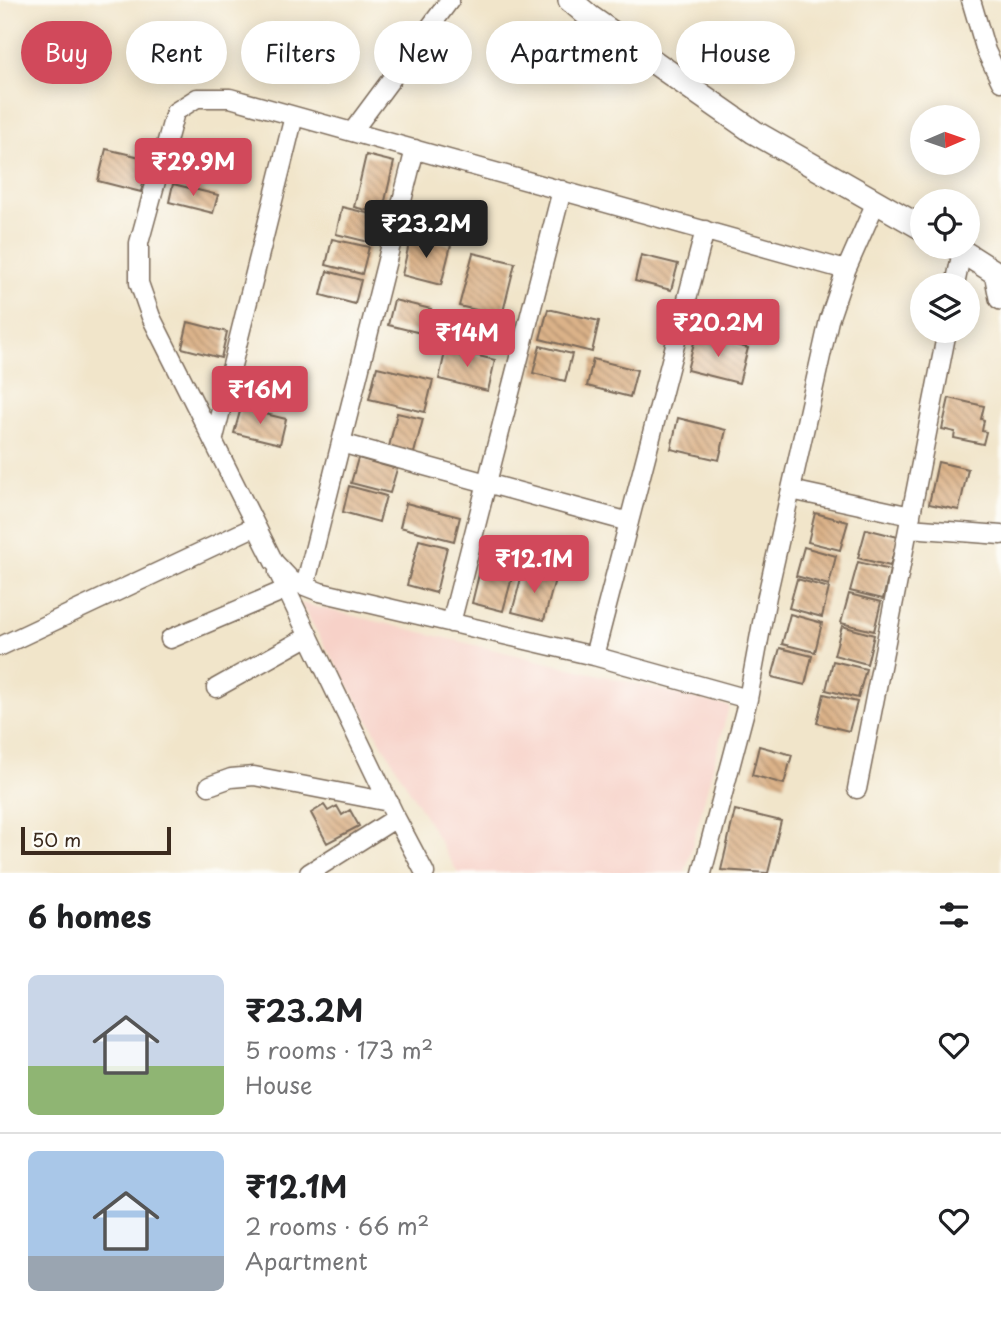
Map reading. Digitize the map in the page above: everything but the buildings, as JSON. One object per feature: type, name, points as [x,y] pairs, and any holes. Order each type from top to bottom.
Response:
[{"type":"street","points":[[352,132],[450,0]]},
{"type":"street","points":[[570,0],[591,18],[754,132],[910,221]]},
{"type":"street","points":[[976,3],[986,51],[1001,81]]},
{"type":"street","points":[[425,873],[309,636],[296,587],[274,562],[151,317],[139,283],[139,243],[175,112],[197,98],[230,98],[846,270]]},
{"type":"street","points":[[214,439],[295,116]]},
{"type":"street","points":[[296,587],[341,443],[415,149]]},
{"type":"street","points":[[451,623],[562,190]]},
{"type":"street","points":[[702,873],[748,699],[829,320],[846,270],[876,202]]},
{"type":"street","points":[[594,656],[705,230]]},
{"type":"street","points":[[976,259],[999,272],[1001,298]]},
{"type":"street","points":[[857,789],[945,343]]},
{"type":"street","points":[[341,443],[629,522]]},
{"type":"street","points":[[791,490],[910,522],[1001,535]]},
{"type":"street","points":[[1,646],[256,526]]},
{"type":"street","points":[[170,639],[296,587],[594,656],[748,699]]},
{"type":"street","points":[[216,688],[309,636]]},
{"type":"street","points":[[209,786],[231,778],[254,776],[388,802]]},
{"type":"street","points":[[309,873],[396,818]]},
{"type":"shaded area","points":[[300,603],[729,706],[685,873],[458,873]]}]
